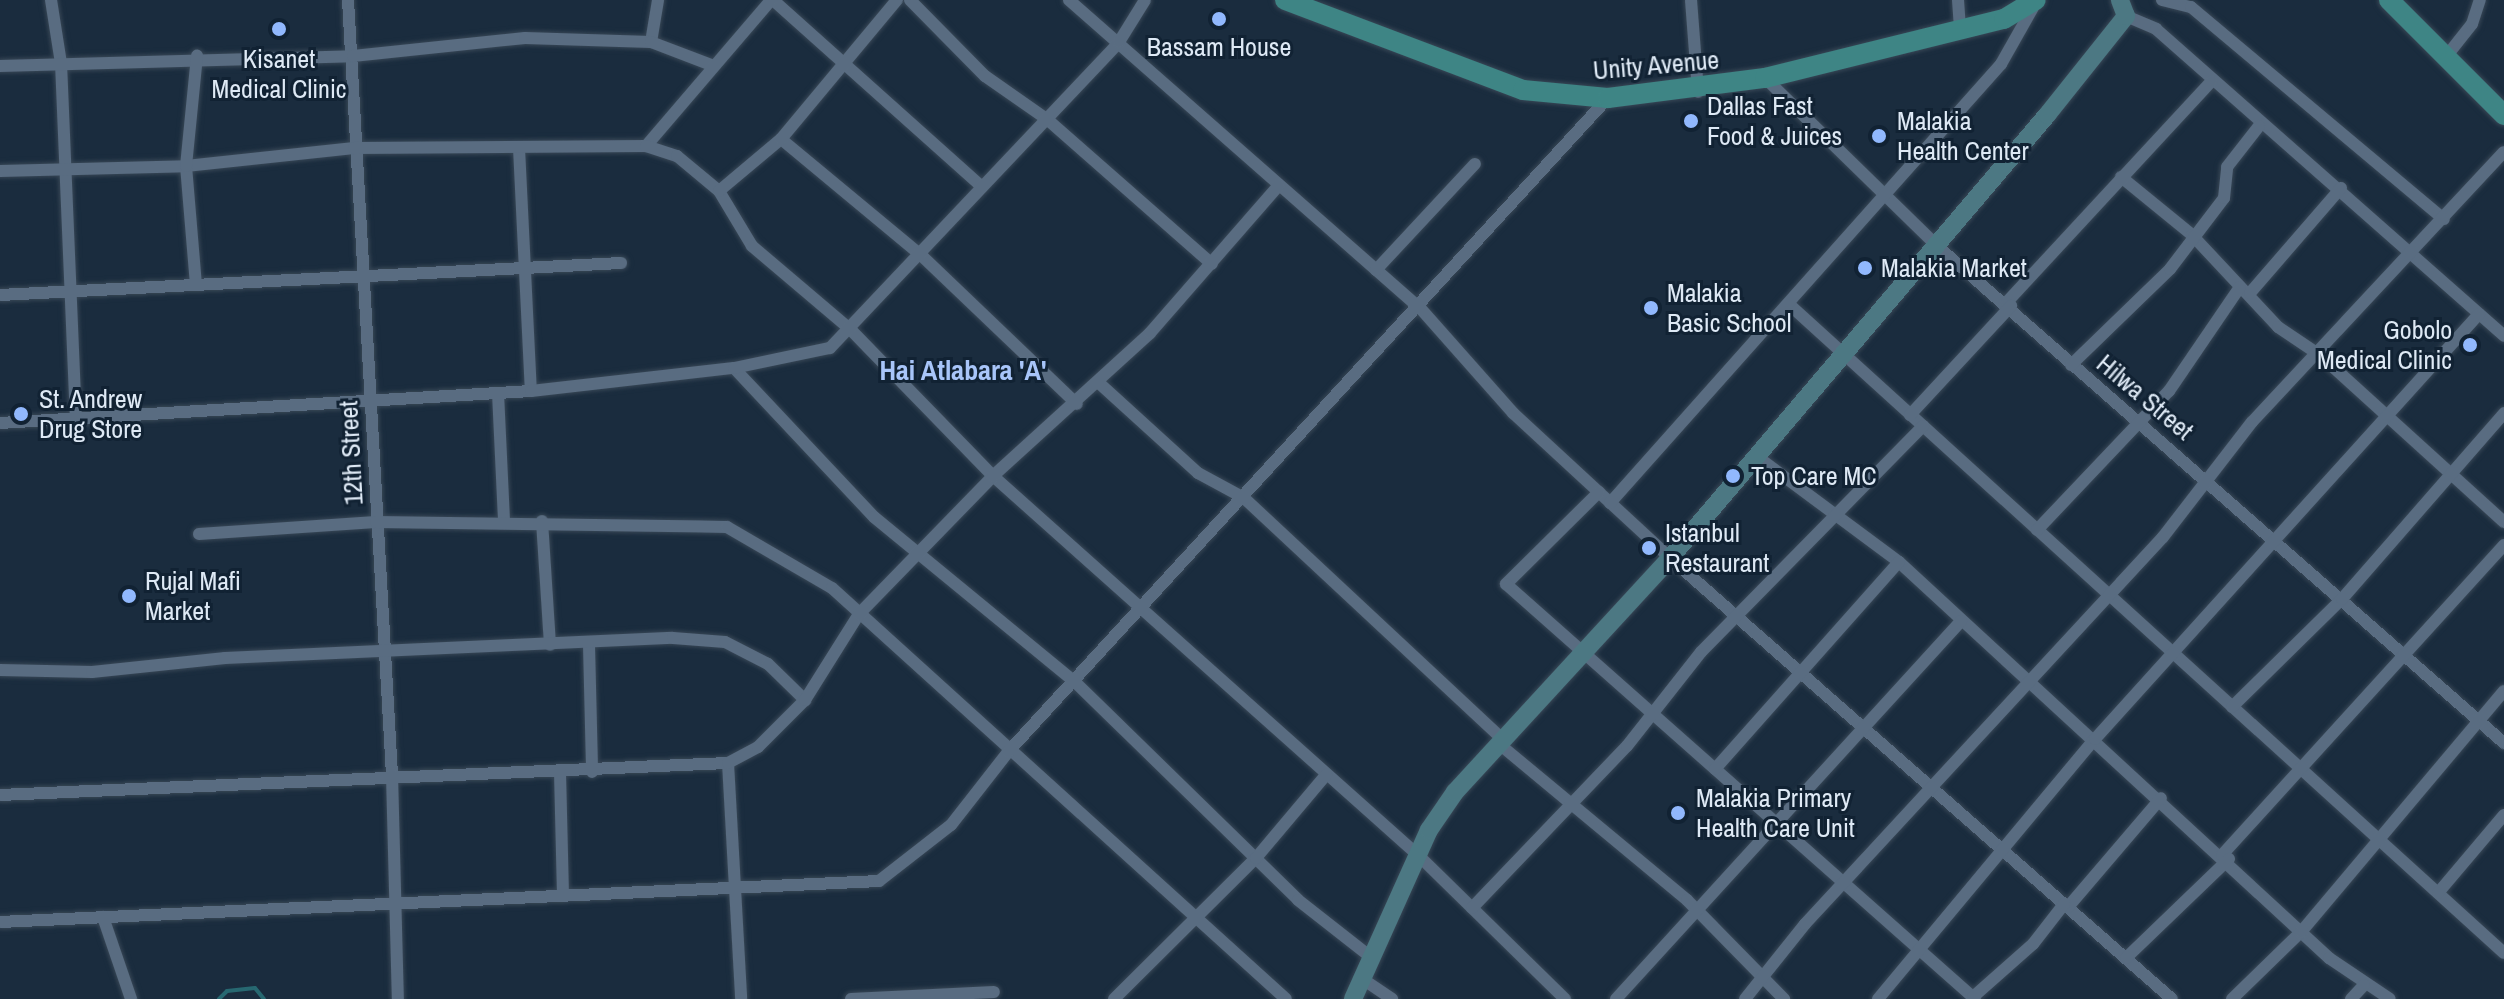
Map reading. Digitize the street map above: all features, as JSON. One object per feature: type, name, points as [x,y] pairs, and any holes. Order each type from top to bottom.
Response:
[{"type":"main road","name":"Unity Avenue","points":[[1285,0],[1523,90],[1608,98],[1698,92],[1765,78],[2004,19],[2037,0]]},
{"type":"main road","points":[[2389,0],[2504,115]]},
{"type":"street","points":[[51,0],[61,63],[76,421]]},
{"type":"street","name":"12th Street","points":[[348,0],[353,56],[354,148],[371,404],[380,654],[392,775],[398,999]]},
{"type":"street","points":[[651,42],[658,0]]},
{"type":"street","points":[[646,146],[772,0],[842,67],[982,187]]},
{"type":"street","points":[[719,191],[781,139],[897,0]]},
{"type":"street","points":[[910,0],[985,76],[1048,120],[1212,264]]},
{"type":"street","points":[[1069,0],[1421,309],[1513,413],[1670,558],[2172,999]]},
{"type":"street","points":[[0,423],[76,421],[214,407],[371,404],[531,391],[734,368],[816,353],[851,330],[922,256],[982,187],[1119,42],[1145,0]]},
{"type":"street","points":[[1691,0],[1698,92]]},
{"type":"street","points":[[1958,0],[1960,30]]},
{"type":"street","points":[[1610,503],[1792,307],[1882,195],[2001,64],[2037,0]]},
{"type":"street","points":[[2162,0],[2185,2],[2444,219]]},
{"type":"street","points":[[2445,58],[2472,24],[2480,0]]},
{"type":"street","points":[[1353,999],[1437,817],[1580,651],[1670,558],[1755,455],[1844,355],[2123,8],[2156,29],[2259,126],[2341,188],[2504,336]]},
{"type":"street","points":[[0,66],[197,56],[353,56],[525,38],[651,42],[714,66]]},
{"type":"street","points":[[196,285],[186,166],[197,56]]},
{"type":"street","name":"Hilwa Street","points":[[1765,78],[1935,244],[2009,304],[2071,365],[2205,476],[2406,659],[2504,743]]},
{"type":"street","points":[[1910,415],[2121,177],[2211,82]]},
{"type":"street","points":[[0,922],[563,894],[732,891],[879,881],[951,825],[1244,498],[1421,309],[1608,98]]},
{"type":"street","points":[[2071,365],[2170,269],[2192,235],[2224,198],[2227,167],[2259,126]]},
{"type":"street","points":[[781,139],[922,256],[1077,404]]},
{"type":"street","points":[[0,171],[186,166],[354,148],[646,146],[689,163],[719,191],[752,246],[851,330],[993,476],[1141,612],[1420,857],[1565,999]]},
{"type":"street","points":[[519,148],[530,268],[531,391]]},
{"type":"street","points":[[1745,999],[1844,884],[2036,681],[2106,592],[2163,537],[2205,476],[2321,356],[2504,152]]},
{"type":"street","points":[[1376,270],[1475,164]]},
{"type":"street","points":[[2121,177],[2192,235],[2278,327],[2321,356],[2504,522]]},
{"type":"street","points":[[0,795],[392,775],[592,772],[728,763],[758,747],[805,700],[859,614],[993,476],[1099,383],[1212,264],[1279,185]]},
{"type":"street","points":[[2037,530],[2196,357],[2245,290],[2341,188]]},
{"type":"street","points":[[0,295],[621,263]]},
{"type":"street","points":[[1792,307],[2504,953]]},
{"type":"street","points":[[1878,999],[2095,739],[2479,314]]},
{"type":"street","points":[[734,368],[917,555],[1076,683],[1256,858],[1372,958]]},
{"type":"street","points":[[1099,383],[1198,473],[1244,498],[1500,741],[1573,800],[1697,911],[1784,999]]},
{"type":"street","points":[[498,393],[504,521]]},
{"type":"street","points":[[2232,707],[2342,599],[2453,477],[2504,413]]},
{"type":"street","points":[[1472,908],[1653,715],[1701,652],[1739,618],[1831,516],[1923,426]]},
{"type":"street","points":[[1755,455],[1831,516],[1899,562],[1961,621],[2036,681],[2301,932],[2364,985],[2390,999]]},
{"type":"street","points":[[1599,492],[1506,584],[1974,998],[2033,944],[2161,798]]},
{"type":"street","points":[[542,521],[550,645]]},
{"type":"street","points":[[199,534],[376,522],[542,521],[727,527],[783,554],[859,614],[1011,755],[1197,914],[1286,999]]},
{"type":"street","points":[[2126,958],[2225,857],[2406,659],[2504,545]]},
{"type":"street","points":[[1715,769],[1899,562]]},
{"type":"street","points":[[1616,999],[1961,621]]},
{"type":"street","points":[[0,670],[550,645],[725,642],[768,664],[805,700]]},
{"type":"street","points":[[589,645],[592,772]]},
{"type":"street","points":[[2232,999],[2301,932],[2377,838],[2504,691]]},
{"type":"street","points":[[728,763],[732,891],[741,999]]},
{"type":"street","points":[[560,772],[563,894]]},
{"type":"street","points":[[1114,999],[1256,858],[1326,775]]},
{"type":"street","points":[[2438,893],[2504,815]]},
{"type":"street","points":[[103,917],[131,999]]},
{"type":"street","points":[[1364,980],[1392,999]]},
{"type":"street","points":[[2351,999],[2364,985]]},
{"type":"street","points":[[851,999],[994,992]]},
{"type":"waterway","points":[[219,999],[227,991],[255,988],[264,999]]},
{"type":"place","name":"Bassam House","points":[[1219,19]]},
{"type":"place","name":"Kisanet Medical Clinic","points":[[279,29]]},
{"type":"place","name":"Dallas Fast Food & Juices","points":[[1691,121]]},
{"type":"place","name":"Malakia Health Center","points":[[1879,136]]},
{"type":"place","name":"Malakia Market","points":[[1865,268]]},
{"type":"place","name":"Malakia Basic School","points":[[1651,308]]},
{"type":"place","name":"Gobolo Medical Clinic","points":[[2470,345]]},
{"type":"place","name":"St. Andrew Drug Store","points":[[21,414]]},
{"type":"place","name":"Top Care MC","points":[[1733,476]]},
{"type":"place","name":"Istanbul Restaurant","points":[[1649,548]]},
{"type":"place","name":"Rujal Mafi Market","points":[[129,596]]},
{"type":"place","name":"Malakia Primary Health Care Unit","points":[[1678,813]]},
{"type":"district","name":"Hai Atlabara 'A'","points":[[963,370]]}]
